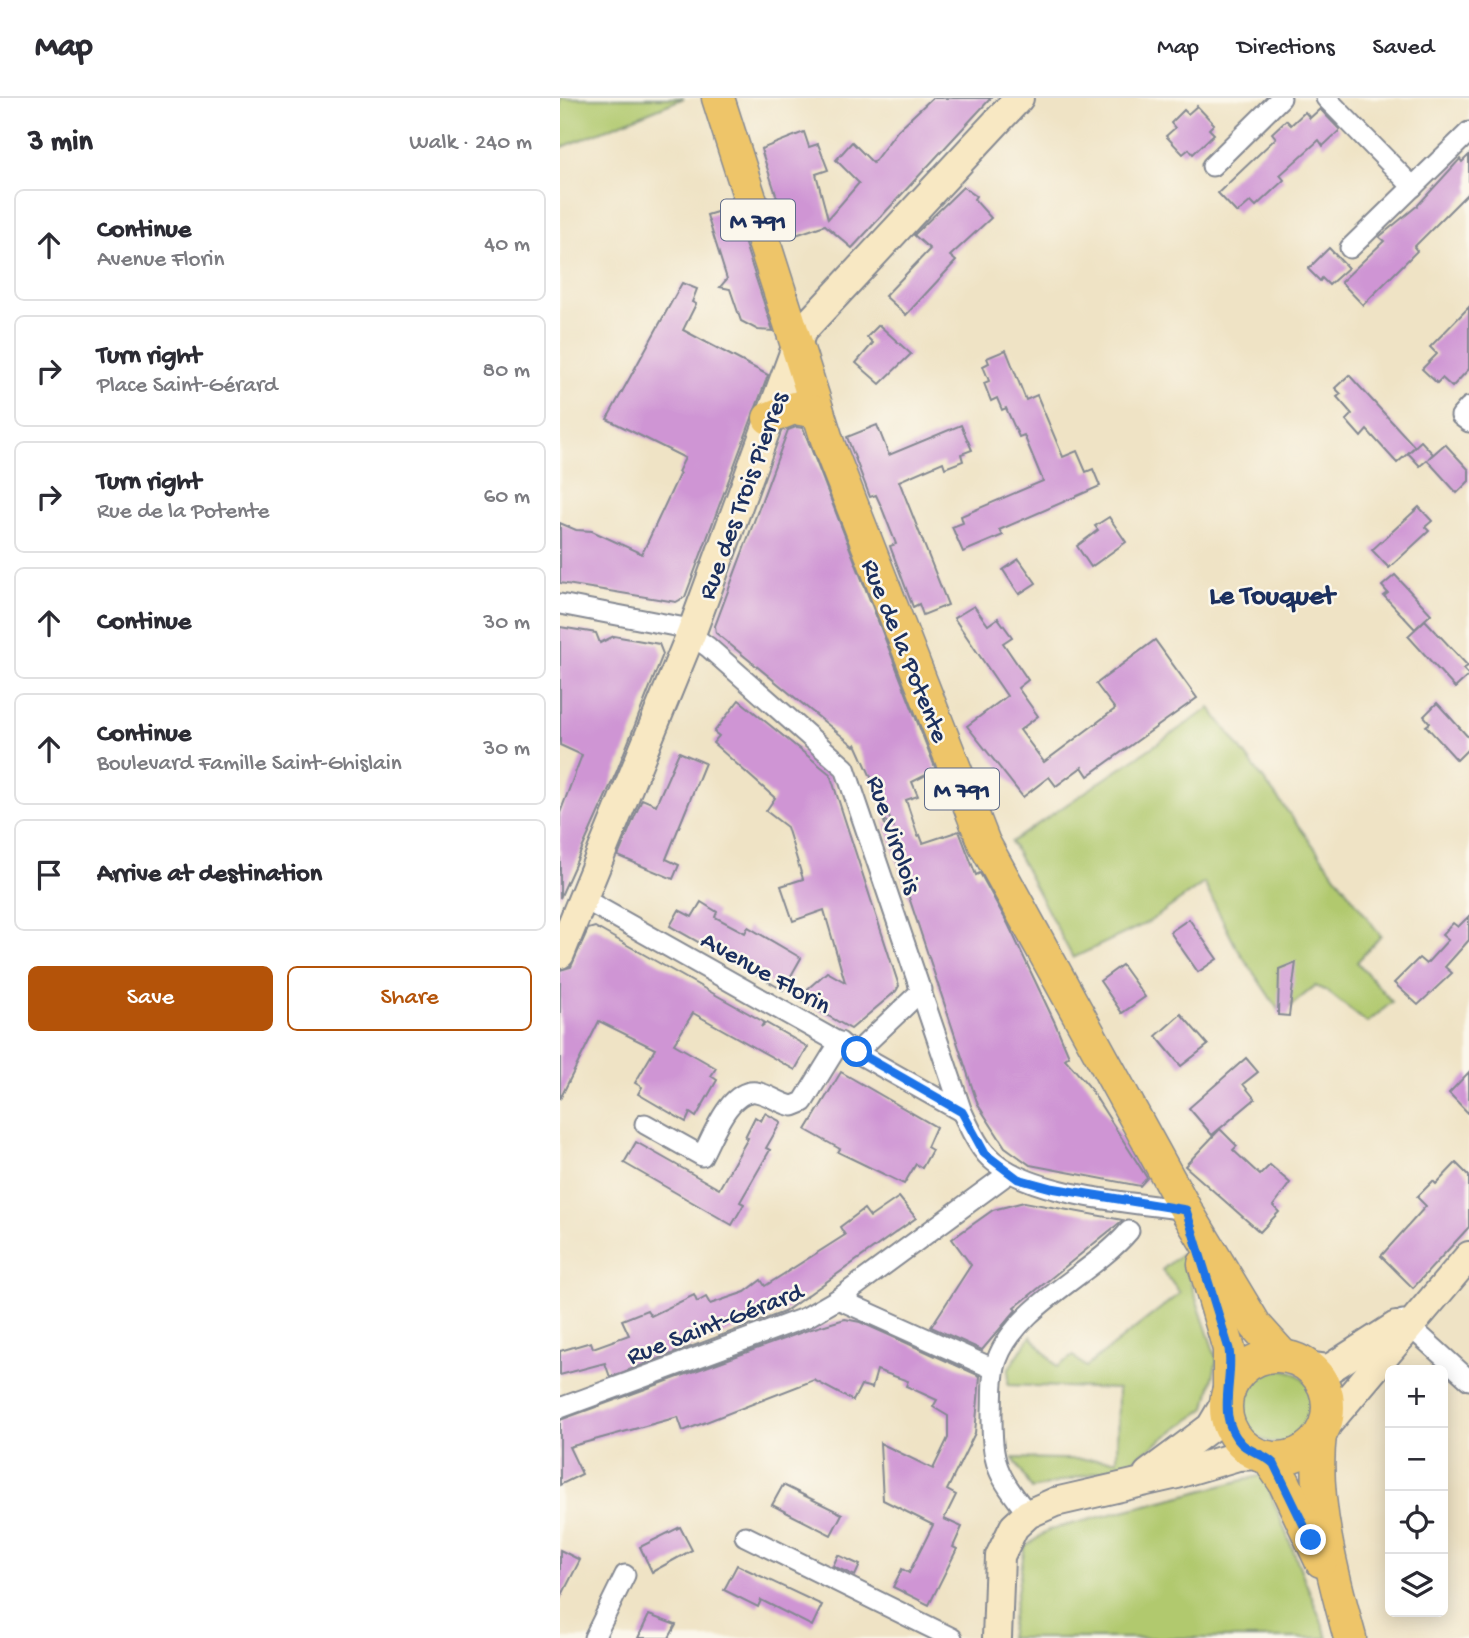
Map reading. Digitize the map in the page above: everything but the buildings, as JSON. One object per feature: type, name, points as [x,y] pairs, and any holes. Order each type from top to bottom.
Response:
[{"type":"main road","name":"Rue de la Potente","points":[[718,98],[818,412],[860,529],[984,844],[1186,1210],[1256,1326],[1295,1361]]},
{"type":"main road","points":[[769,418],[794,408],[818,412]]},
{"type":"main road","name":"Rue de la Potente","points":[[1186,1210],[1226,1335],[1231,1361],[1228,1396]]},
{"type":"main road","points":[[1339,1596],[1284,1482],[1263,1456],[1243,1445],[1232,1430],[1228,1396],[1247,1366],[1267,1357],[1295,1361],[1321,1381],[1326,1394],[1329,1408],[1322,1431],[1320,1487],[1339,1596],[1350,1638]]},
{"type":"main road","points":[[1263,1456],[1287,1457],[1300,1453],[1322,1431]]},
{"type":"street","name":"Rue des Trois Pierres","points":[[560,954],[691,634],[796,342],[807,324],[1019,98]]},
{"type":"street","points":[[1212,166],[1281,98]]},
{"type":"street","points":[[1325,98],[1413,187]]},
{"type":"street","points":[[1350,248],[1469,132]]},
{"type":"street","points":[[1469,407],[1461,416],[1469,422]]},
{"type":"street","name":"Rue Virolois","points":[[560,604],[664,621],[691,634],[845,768],[962,1112],[985,1154],[1009,1173]]},
{"type":"street","name":"Avenue Florin","points":[[582,898],[962,1112]]},
{"type":"street","points":[[645,1124],[702,1156],[737,1097],[752,1092],[786,1105],[803,1102],[848,1047],[922,990]]},
{"type":"street","points":[[1009,1173],[1051,1188],[1186,1210]]},
{"type":"street","name":"Rue Saint-Gérard","points":[[560,1408],[797,1322],[838,1299],[1009,1173]]},
{"type":"street","points":[[1028,1514],[1002,1481],[995,1463],[994,1368],[1002,1348],[1017,1327],[1129,1231]]},
{"type":"street","points":[[1322,1431],[1407,1323],[1469,1256]]},
{"type":"street","points":[[838,1299],[994,1368]]},
{"type":"street","points":[[1295,1361],[1323,1370],[1340,1364],[1407,1323]]},
{"type":"street","points":[[1407,1323],[1469,1380]]},
{"type":"street","points":[[1126,1485],[1154,1471],[1192,1444],[1211,1427],[1228,1396]]},
{"type":"street","points":[[997,1638],[1000,1556],[1014,1527],[1028,1514],[1055,1502],[1177,1475],[1238,1456],[1263,1456]]},
{"type":"street","points":[[745,1536],[952,1638]]},
{"type":"street","points":[[594,1638],[625,1575]]},
{"type":"green space","points":[[560,98],[684,98],[560,148]]},
{"type":"green space","points":[[1210,708],[1381,936],[1357,962],[1392,1002],[1367,1023],[1327,991],[1315,986],[1281,1014],[1235,945],[1204,883],[1149,922],[1073,958],[1011,842]]},
{"type":"green space","points":[[1181,1254],[1217,1360],[1206,1408],[1126,1465],[1032,1489],[1013,1458],[1117,1460],[1118,1389],[1008,1385],[1009,1368],[1031,1336],[1057,1367],[1073,1356],[1086,1367],[1180,1293],[1162,1270]]},
{"type":"green space","points":[[1278,1369],[1292,1372],[1304,1380],[1312,1392],[1315,1406],[1312,1420],[1304,1432],[1292,1440],[1278,1443],[1264,1440],[1252,1432],[1244,1420],[1241,1406],[1244,1392],[1252,1380],[1264,1372]]},
{"type":"green space","points":[[1263,1475],[1328,1638],[1009,1638],[1025,1547],[1049,1530]]},
{"type":"district","name":"Le Touquet","points":[[1272,593]]},
{"type":"route","points":[[857,1052],[962,1112],[985,1154],[1018,1179],[1051,1188],[1186,1210],[1229,1349],[1231,1371],[1226,1406],[1228,1419],[1235,1436],[1243,1445],[1268,1457],[1274,1464],[1311,1540]]}]
